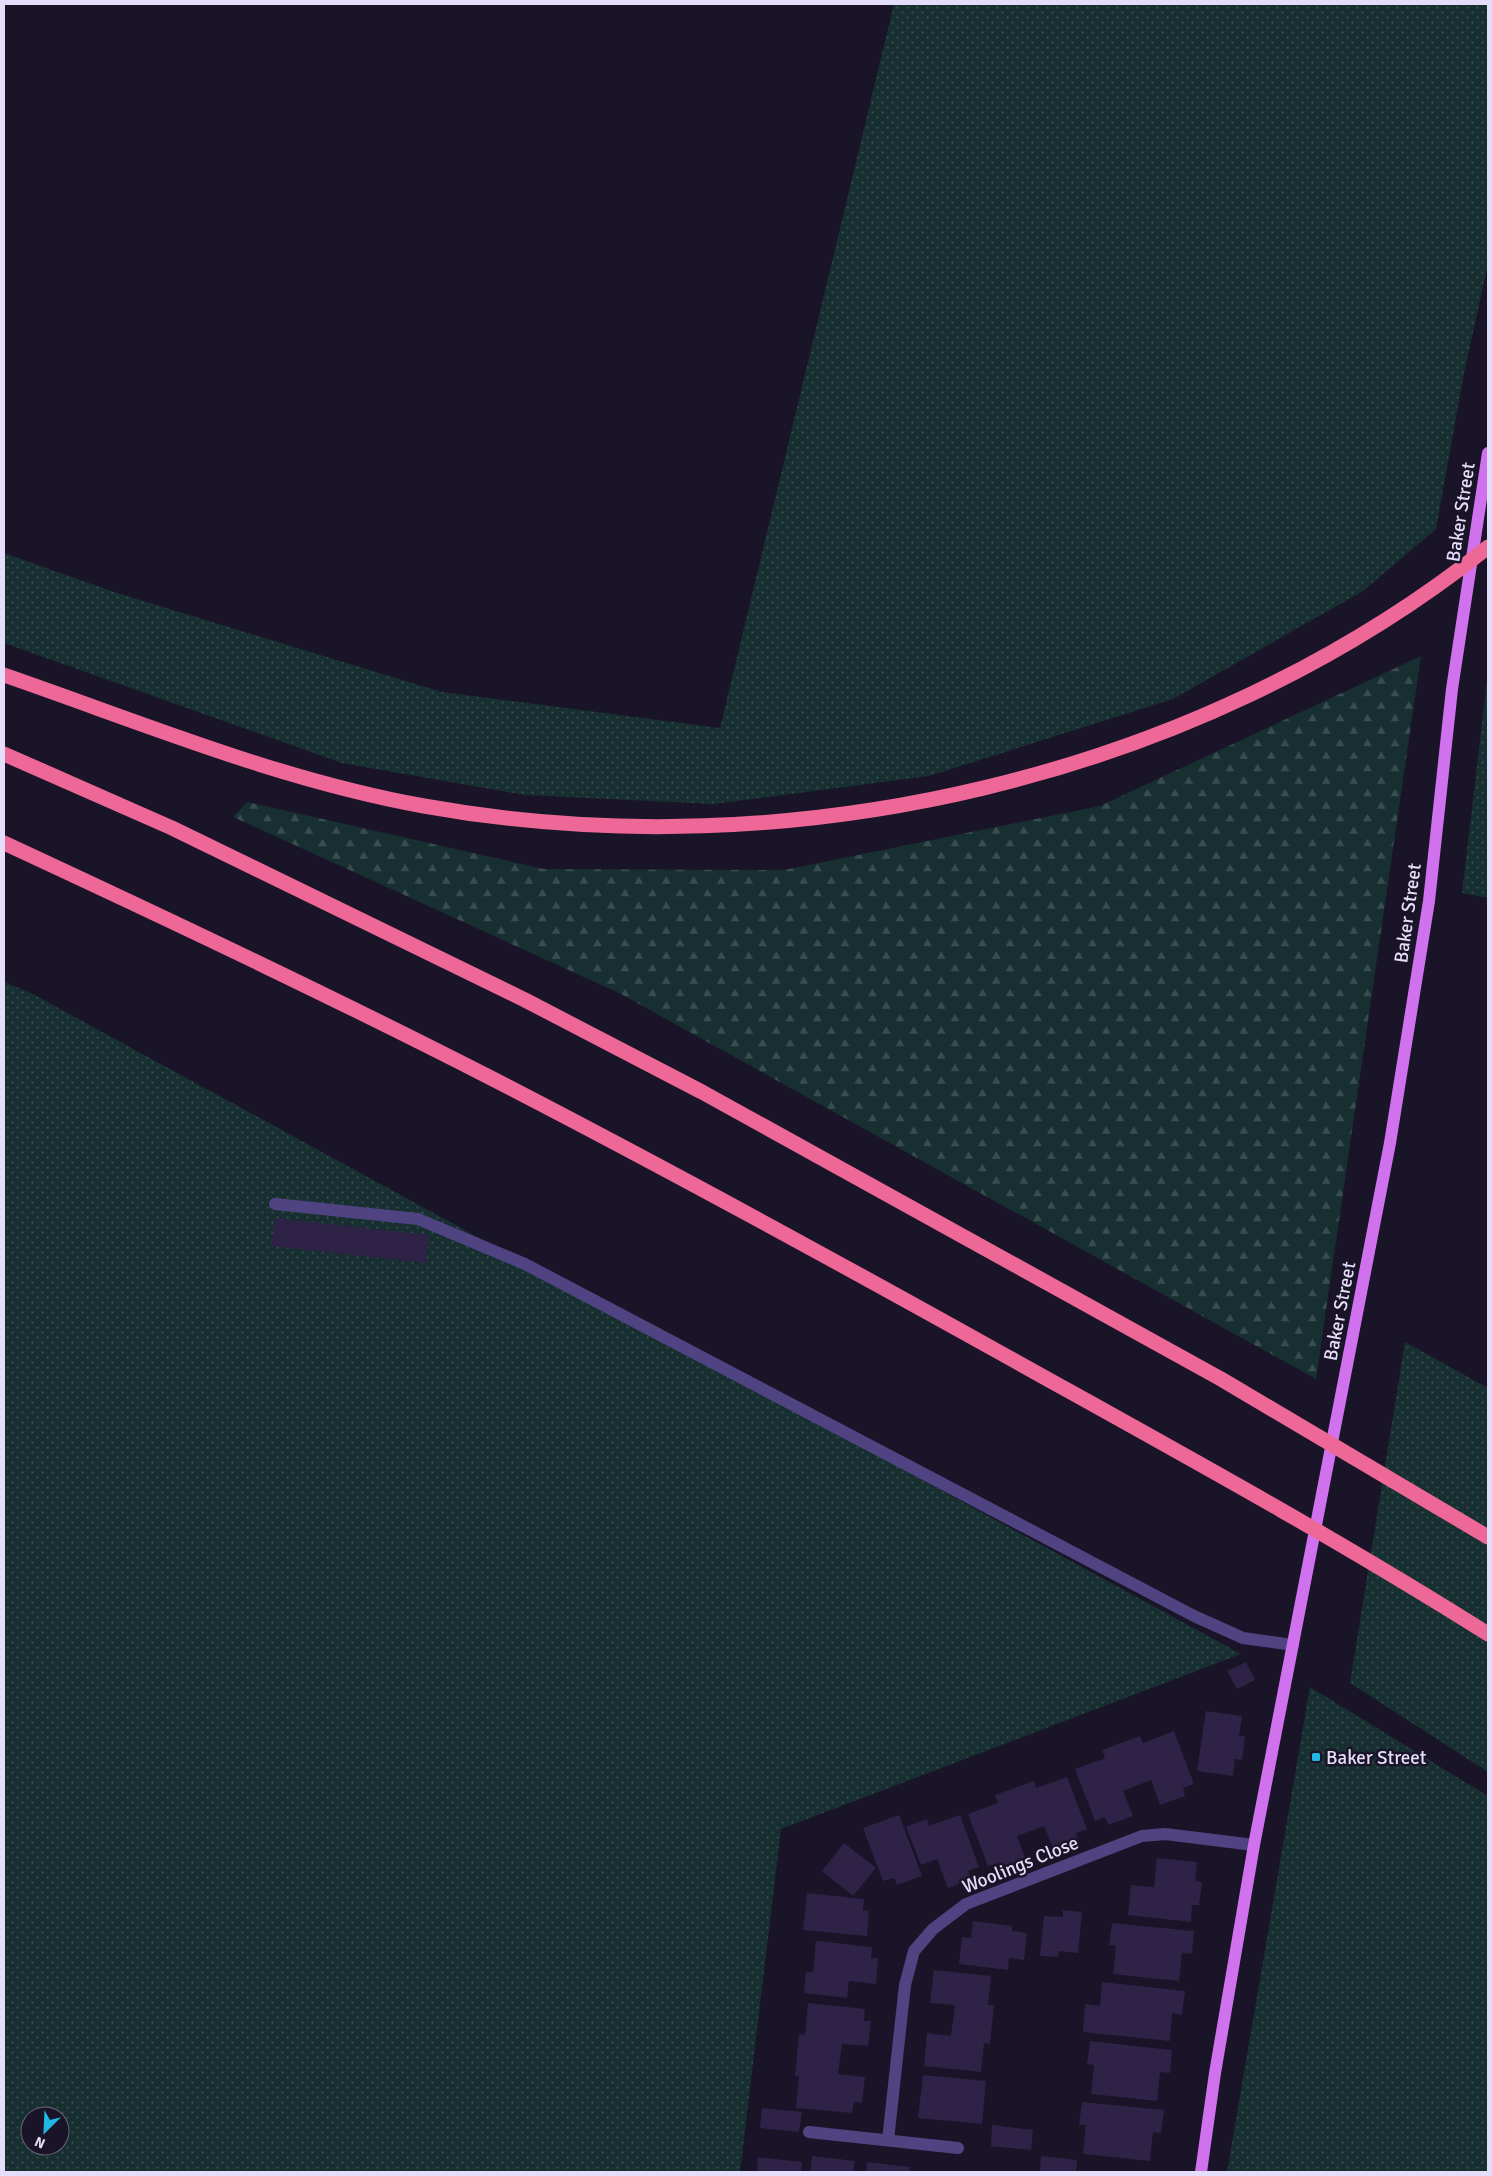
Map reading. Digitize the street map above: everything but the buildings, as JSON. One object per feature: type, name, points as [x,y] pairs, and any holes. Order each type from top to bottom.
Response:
[{"type":"highway","points":[[4,675],[201,746],[276,770],[346,790],[424,806],[504,818],[580,824],[666,826],[746,824],[827,816],[920,801],[1013,780],[1095,757],[1174,728],[1254,692],[1332,652],[1394,615],[1488,547]]},
{"type":"highway","points":[[4,754],[172,828],[525,1000],[702,1092],[1221,1378],[1488,1537]]},
{"type":"highway","points":[[4,843],[135,904],[496,1081],[662,1167],[838,1262],[1205,1466],[1412,1586],[1488,1634]]},
{"type":"main road","name":"Baker Street","points":[[1201,2172],[1215,2074],[1254,1845],[1390,1143],[1429,901],[1452,689],[1488,454]]},
{"type":"street","points":[[275,1204],[418,1219],[525,1264],[1194,1616],[1244,1638],[1292,1645]]},
{"type":"street","name":"Woolings Close","points":[[888,2140],[905,1985],[914,1952],[934,1929],[966,1904],[1142,1836],[1165,1834],[1254,1845]]},
{"type":"street","points":[[808,2132],[958,2148]]},
{"type":"green space","points":[[894,4],[1488,4],[1488,264],[1464,373],[1436,529],[1363,591],[1173,699],[929,776],[714,804],[525,795],[342,763],[4,643],[4,553],[117,593],[442,692],[720,728]]},
{"type":"green space","points":[[1421,656],[1316,1379],[619,993],[233,817],[247,802],[544,869],[784,870],[1100,806]]},
{"type":"green space","points":[[1488,672],[1488,898],[1462,893]]},
{"type":"green space","points":[[4,982],[31,993],[1241,1654],[781,1829],[740,2172],[4,2172]]},
{"type":"green space","points":[[1405,1342],[1488,1388],[1488,1772],[1350,1683]]},
{"type":"green space","points":[[1310,1687],[1488,1796],[1488,2172],[1227,2172]]},
{"type":"place","name":"Baker Street","points":[[1316,1757]]}]
